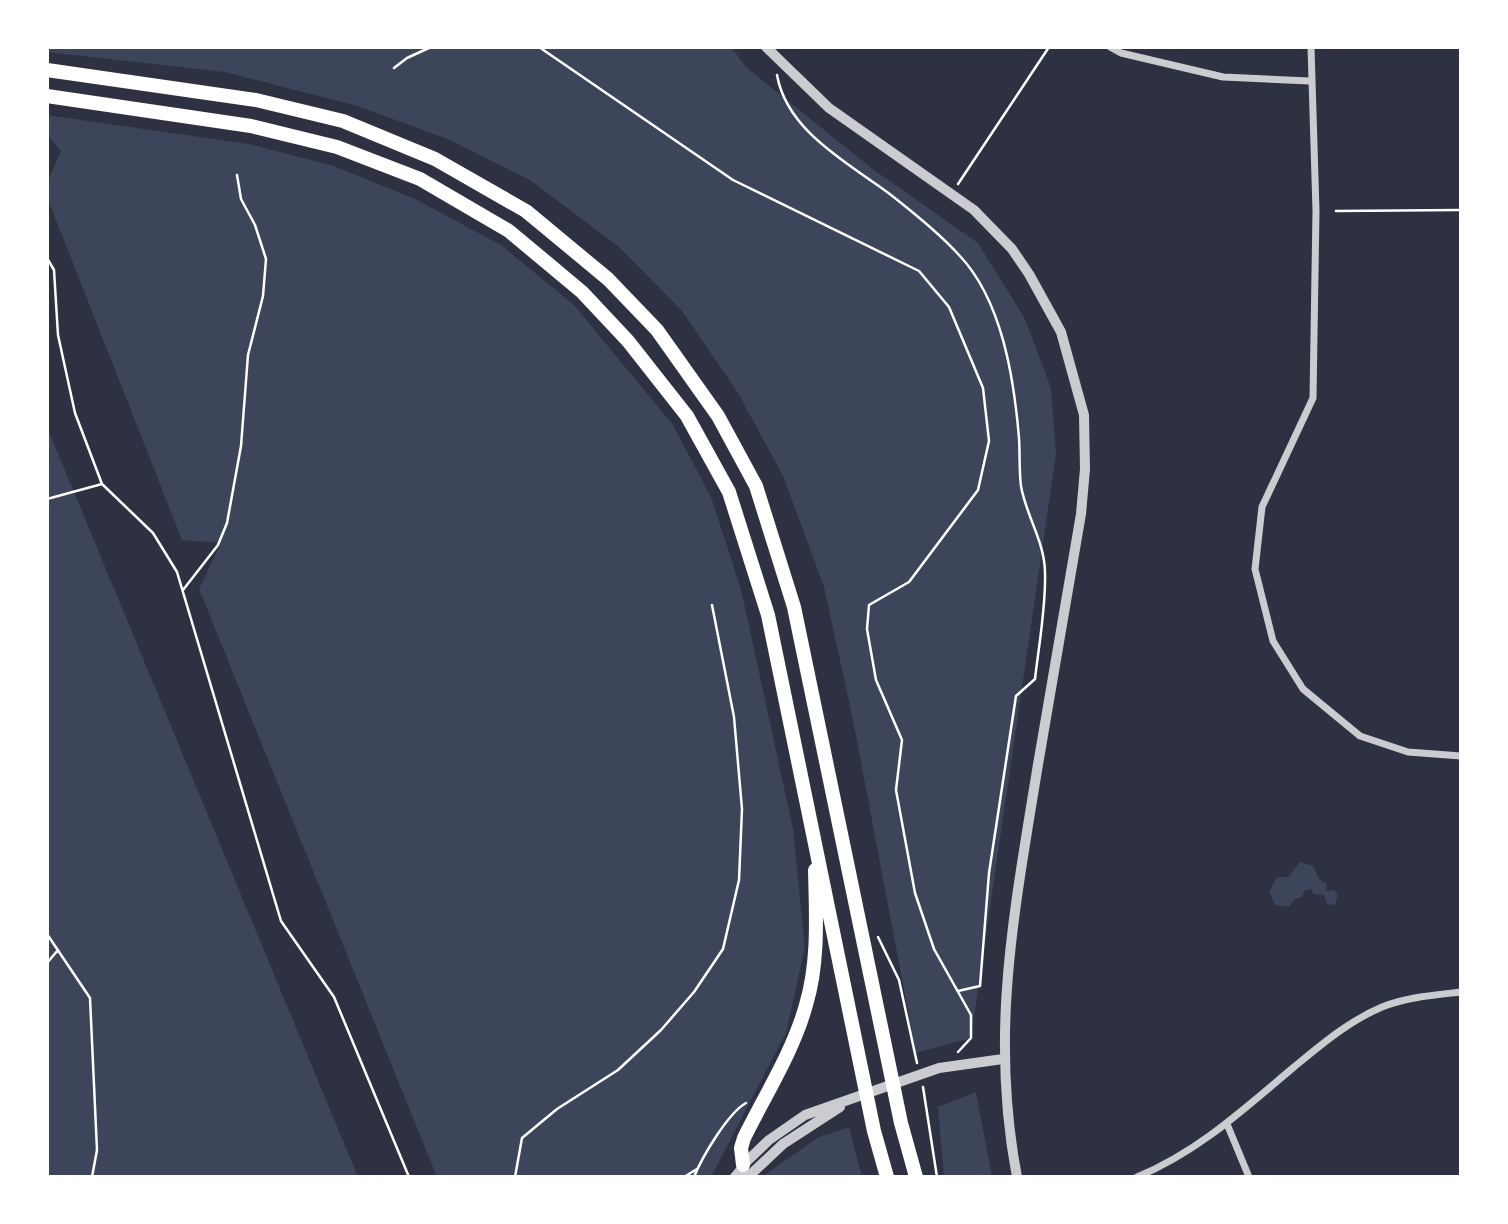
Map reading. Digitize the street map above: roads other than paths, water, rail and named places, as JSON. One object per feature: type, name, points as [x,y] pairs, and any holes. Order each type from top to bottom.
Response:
[{"type":"main road","points":[[47,70],[256,100],[344,121],[435,159],[526,211],[607,279],[657,330],[718,415],[756,486],[794,607],[901,1123],[916,1177]]},
{"type":"main road","points":[[47,96],[251,126],[337,147],[420,179],[509,231],[582,292],[628,341],[687,416],[729,492],[768,615],[874,1132],[887,1177]]},
{"type":"main road","points":[[745,1173],[741,1148],[801,1020],[812,980],[817,917],[814,830]]},
{"type":"street","points":[[766,47],[774,58],[829,107],[974,210],[1012,249],[1061,332],[1084,415],[1085,468],[1081,514],[1008,950],[1003,1059],[1017,1177]]},
{"type":"street","points":[[1110,47],[1121,53],[1223,77],[1309,81]]},
{"type":"street","points":[[1311,47],[1309,81],[1316,211],[1313,398],[1262,507],[1255,569],[1273,641],[1311,697],[1360,736],[1408,752],[1461,757]]},
{"type":"street","points":[[1137,1177],[1194,1147],[1227,1124],[1338,1031],[1382,1007],[1414,998],[1461,992]]},
{"type":"street","points":[[733,1177],[745,1173],[769,1140],[799,1118],[939,1068],[1003,1059]]},
{"type":"street","points":[[1227,1124],[1249,1177]]}]
